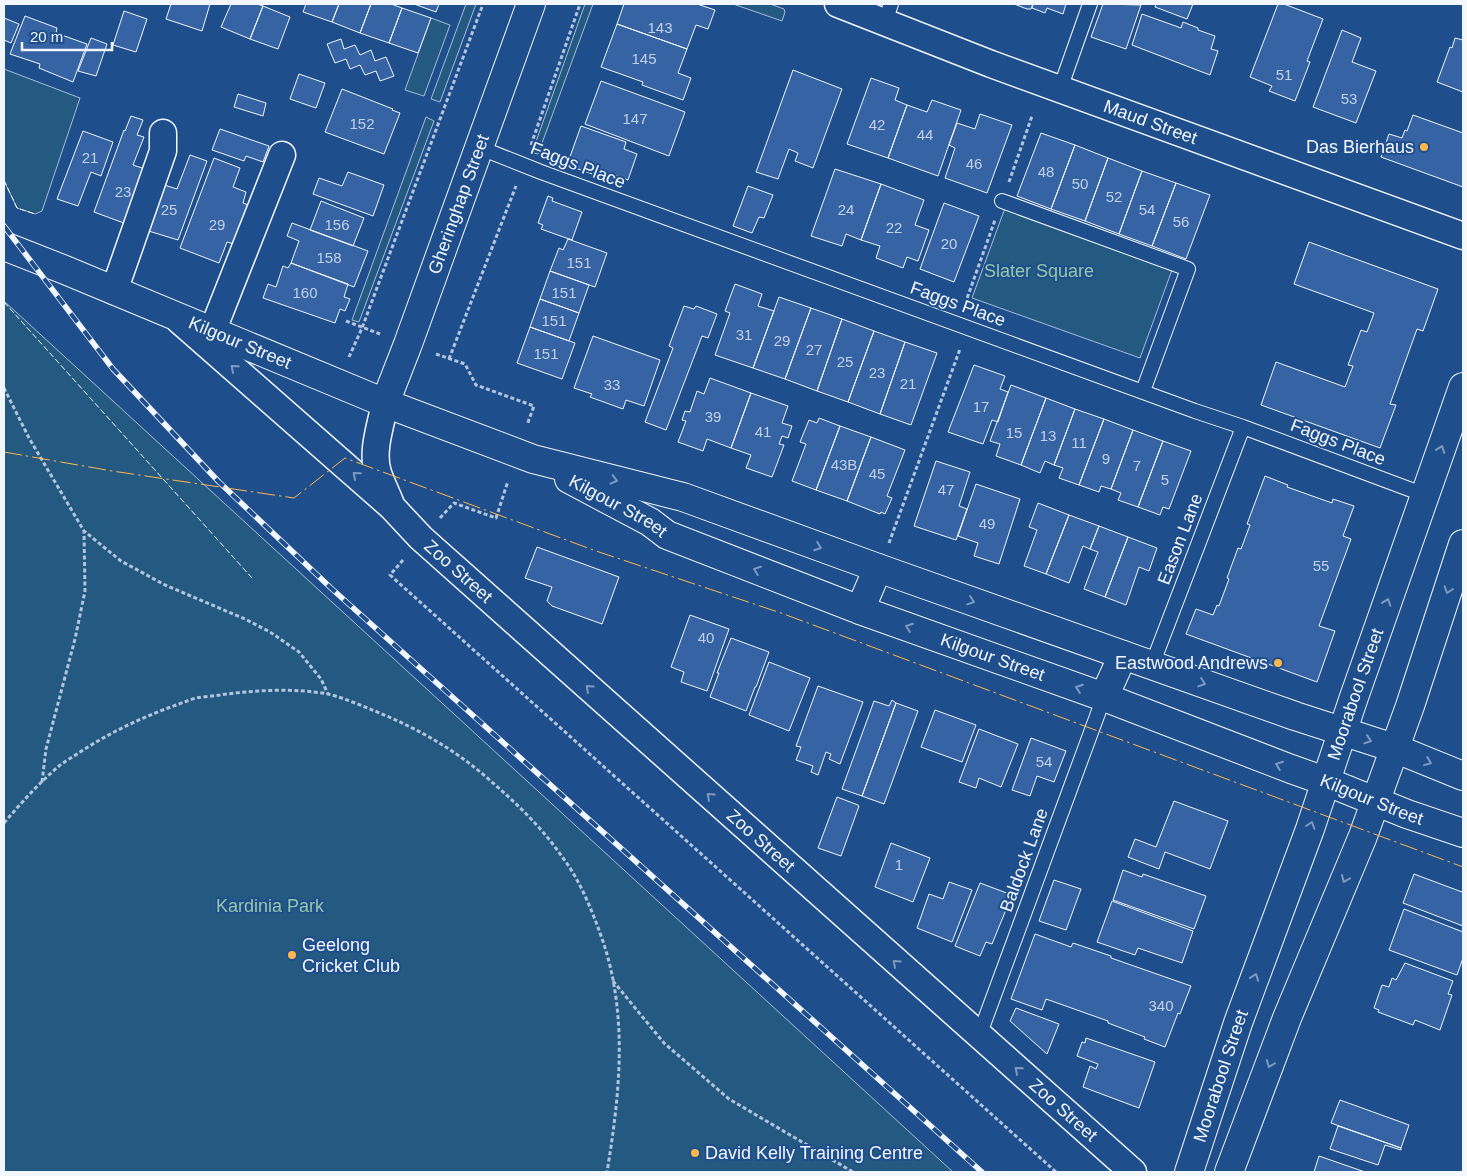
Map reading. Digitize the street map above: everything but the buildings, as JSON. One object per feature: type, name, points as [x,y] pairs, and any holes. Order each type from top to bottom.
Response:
[{"type":"street","name":"Gheringhap Street","points":[[385,403],[531,4]]},
{"type":"street","name":"Maud Street","points":[[838,4],[888,13],[991,64],[1463,236]]},
{"type":"street","points":[[114,291],[169,141]]},
{"type":"street","points":[[212,332],[282,155]]},
{"type":"street","name":"Kilgour Street","points":[[4,246],[385,403],[533,459],[682,497],[1123,655],[1394,748],[1463,776]]},
{"type":"street","name":"Zoo Street","points":[[176,317],[392,507],[421,538],[1133,1172]]},
{"type":"street","name":"Moorabool Street","points":[[1189,1172],[1238,1023],[1310,830],[1325,781],[1424,494],[1463,387]]},
{"type":"street","name":"Zoo Street","points":[[385,403],[376,447],[376,460],[378,472],[392,507]]},
{"type":"street","name":"Kilgour Street","points":[[533,459],[650,522],[667,535],[860,610],[1104,698],[1325,781],[1406,814],[1463,833]]},
{"type":"street","points":[[1228,1172],[1287,1018],[1363,836],[1410,706],[1463,544]]},
{"type":"street","points":[[860,610],[878,568]]},
{"type":"street","points":[[1104,698],[1123,655]]},
{"type":"lane","points":[[1060,89],[1090,4]]},
{"type":"lane","name":"Faggs Place","points":[[478,147],[535,170],[1424,494]]},
{"type":"lane","points":[[1002,201],[1188,269],[1143,391]]},
{"type":"lane","name":"Eason Lane","points":[[1152,665],[1243,427]]},
{"type":"lane","name":"Baldock Lane","points":[[979,1036],[1104,698]]},
{"type":"path","points":[[338,383],[362,328],[483,4]]},
{"type":"path","points":[[878,568],[894,532],[967,327]]},
{"type":"path","points":[[465,364],[476,385],[534,406]]},
{"type":"path","points":[[4,388],[29,438],[84,531],[121,560],[165,585],[270,632],[299,652],[329,694]]},
{"type":"path","points":[[454,503],[496,518]]},
{"type":"path","points":[[42,782],[46,749],[75,639],[85,591],[84,531]]},
{"type":"path","points":[[390,575],[1056,1172]]},
{"type":"path","points":[[4,822],[30,793],[60,765],[103,737],[144,717],[195,698],[241,692],[284,690],[329,694],[400,721],[438,741],[469,762],[534,820],[565,859],[585,896],[601,935],[613,980],[620,1028],[620,1071],[616,1120],[607,1172]]},
{"type":"path","points":[[613,980],[664,1043],[729,1099],[853,1172]]},
{"type":"green space","points":[[466,4],[476,4],[440,102],[431,99]]},
{"type":"green space","points":[[585,4],[593,4],[538,154],[534,153],[533,150]]},
{"type":"green space","points":[[733,4],[770,4],[784,9],[785,12],[782,21]]},
{"type":"green space","points":[[431,18],[450,25],[424,96],[405,90]]},
{"type":"green space","points":[[4,69],[80,98],[42,211],[35,214],[17,208],[4,181]]},
{"type":"green space","points":[[426,117],[434,121],[359,322],[352,320]]},
{"type":"green space","name":"Slater Square","points":[[1005,208],[1172,270],[1140,358],[972,298]]},
{"type":"green space","name":"Kardinia Park","points":[[4,301],[953,1172],[4,1172]]},
{"type":"railway","points":[[4,226],[113,369],[219,482],[332,589],[982,1172]]},
{"type":"fence","points":[[4,180],[17,208],[35,214]]},
{"type":"fence","points":[[4,302],[252,578]]},
{"type":"power","points":[[4,452],[112,471],[294,498],[345,458],[596,551],[781,613],[1463,867]]},
{"type":"place","name":"Das Bierhaus","points":[[1424,147]]},
{"type":"place","name":"Eastwood Andrews","points":[[1278,663]]},
{"type":"place","name":"Geelong Cricket Club","points":[[292,955]]},
{"type":"place","name":"David Kelly Training Centre","points":[[695,1153]]}]
